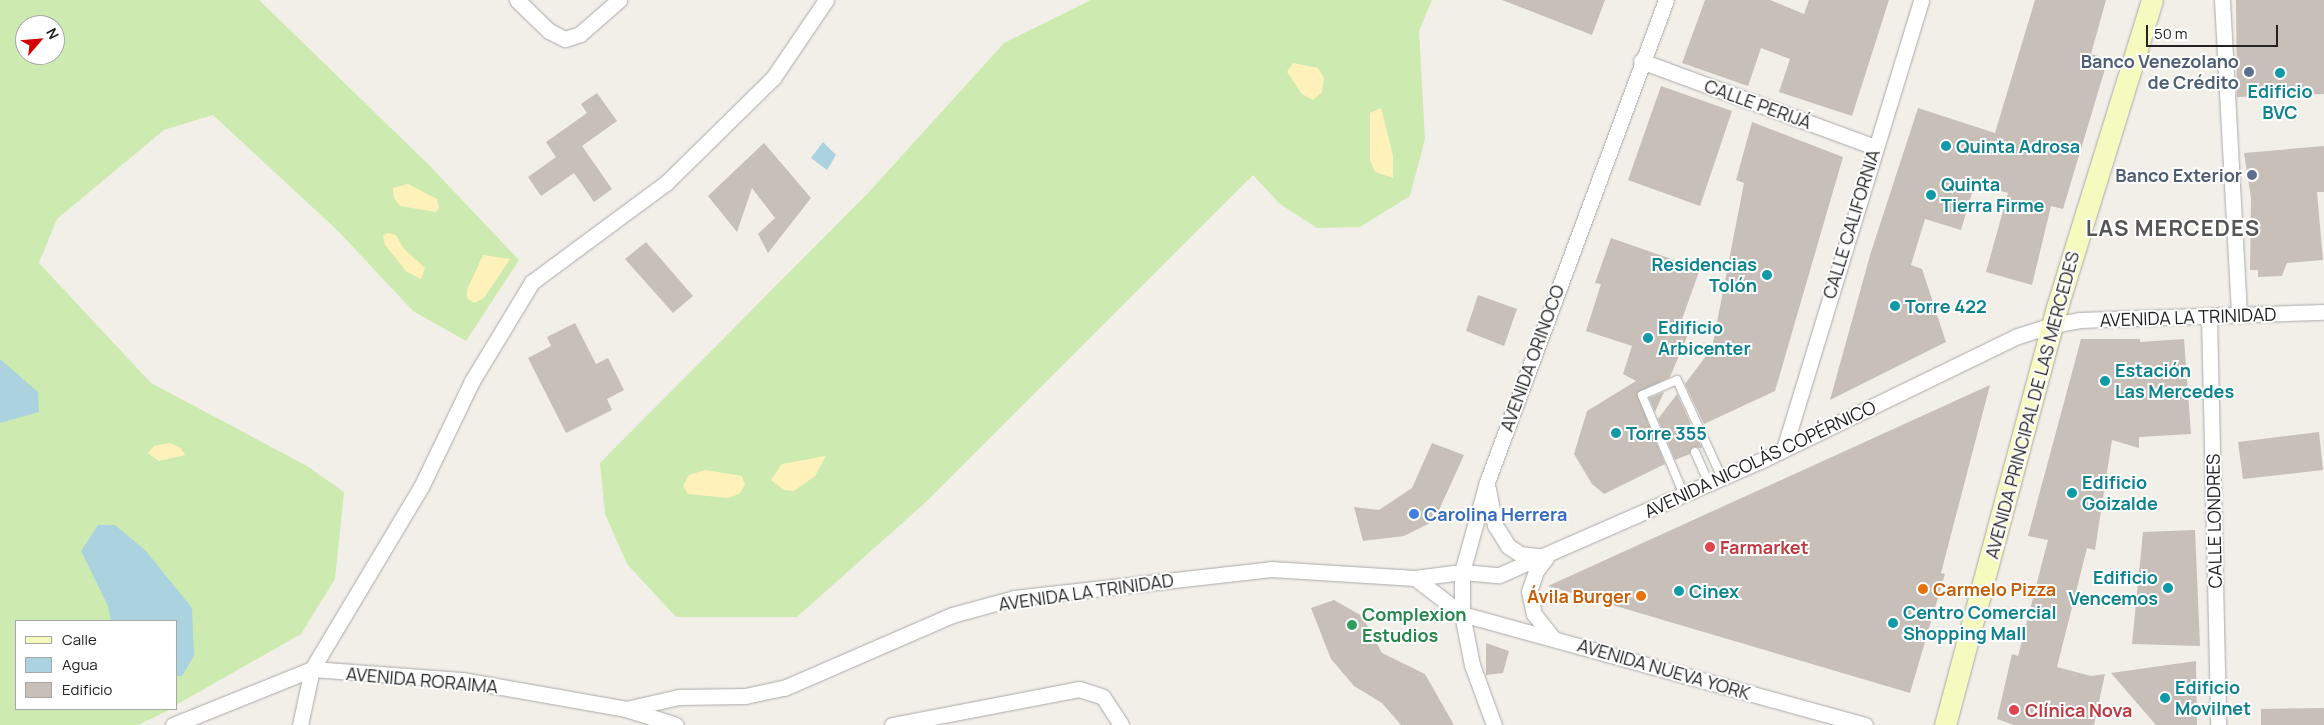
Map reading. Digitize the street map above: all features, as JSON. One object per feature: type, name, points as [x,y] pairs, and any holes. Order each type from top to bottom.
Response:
[{"type":"street","points":[[517,0],[549,31],[565,39],[580,34],[619,0]]},
{"type":"street","name":"AVENIDA ORINOCO","points":[[1494,725],[1472,665],[1462,614],[1462,572],[1487,482],[1641,60],[1666,0]]},
{"type":"street","name":"CALLE CALIFORNIA","points":[[1784,449],[1921,0]]},
{"type":"street","name":"AVENIDA PRINCIPAL DE LAS MERCEDES","points":[[1945,725],[2052,325],[2152,0]]},
{"type":"street","points":[[2222,0],[2239,315]]},
{"type":"street","points":[[300,725],[312,669],[421,487],[472,381],[532,282],[666,182],[773,78],[823,2]]},
{"type":"street","name":"CALLE PERIJÁ","points":[[1641,60],[1875,147]]},
{"type":"street","name":"AVENIDA LA TRINIDAD","points":[[2052,325],[2079,320],[2324,312]]},
{"type":"street","name":"CALLE LONDRES","points":[[2209,316],[2218,725]]},
{"type":"street","name":"AVENIDA NICOLÁS COPÉRNICO","points":[[1462,572],[1500,575],[1547,557],[1784,449],[2018,336],[2052,325]]},
{"type":"street","points":[[1487,482],[1495,525],[1508,546],[1520,554],[1547,557]]},
{"type":"street","points":[[1547,557],[1536,571],[1529,591],[1534,614],[1553,638]]},
{"type":"street","name":"AVENIDA LA TRINIDAD","points":[[626,709],[679,697],[745,696],[784,688],[952,615],[1014,598],[1270,570],[1415,578],[1462,572]]},
{"type":"street","points":[[1415,578],[1462,614]]},
{"type":"street","name":"AVENIDA NUEVA YORK","points":[[1462,614],[1865,725]]},
{"type":"street","name":"AVENIDA RORAIMA","points":[[173,725],[312,669],[462,680],[626,709],[676,725]]},
{"type":"street","points":[[892,725],[1079,689],[1103,697],[1121,725]]},
{"type":"lane","points":[[1684,495],[1642,395],[1677,380],[1715,480]]},
{"type":"lane","points":[[1695,452],[1715,480]]},
{"type":"green space","points":[[0,0],[259,0],[428,164],[519,260],[466,341],[413,311],[338,231],[213,115],[164,130],[57,219],[39,263],[151,383],[307,466],[344,492],[335,579],[301,634],[178,704],[178,620],[15,620],[15,710],[169,710],[138,725],[0,725]]},
{"type":"green space","points":[[1091,0],[1432,0],[1419,31],[1425,139],[1410,196],[1360,227],[1317,228],[1280,204],[1253,175],[927,501],[797,617],[676,617],[627,564],[605,514],[600,463],[869,192],[1004,43]]},
{"type":"sand","points":[[1293,63],[1318,68],[1324,78],[1322,92],[1313,100],[1302,94],[1287,72]]},
{"type":"sand","points":[[1381,108],[1393,156],[1393,178],[1375,172],[1370,160],[1370,113]]},
{"type":"sand","points":[[408,184],[437,199],[439,208],[436,212],[400,206],[394,198],[393,188]]},
{"type":"sand","points":[[387,233],[396,235],[403,248],[425,268],[421,279],[406,271],[385,245],[383,236]]},
{"type":"sand","points":[[483,255],[510,259],[484,298],[474,303],[467,298],[467,290]]},
{"type":"sand","points":[[170,443],[181,448],[185,455],[159,461],[148,453],[154,446]]},
{"type":"sand","points":[[826,456],[815,476],[794,491],[784,490],[771,480],[782,464]]},
{"type":"sand","points":[[705,470],[742,476],[745,485],[739,494],[728,498],[688,494],[683,486],[689,475]]},
{"type":"water","points":[[823,142],[836,155],[827,170],[811,158]]},
{"type":"water","points":[[0,359],[38,392],[39,412],[0,423]]},
{"type":"water","points":[[98,525],[115,525],[146,551],[192,608],[194,656],[182,676],[178,676],[178,620],[111,620],[108,606],[81,551]]},
{"type":"building","points":[[1502,0],[1605,0],[1592,35]]},
{"type":"building","points":[[1705,0],[1770,0],[1804,14],[1809,0],[1889,0],[1852,116],[1779,92],[1790,59],[1761,48],[1748,86],[1682,63]]},
{"type":"building","points":[[2035,0],[2106,0],[2091,54],[2108,59],[2063,209],[2051,206],[2032,285],[1986,272],[2008,193],[1975,183],[1961,230],[1925,219],[1911,265],[1922,269],[1946,342],[1830,400],[1871,252],[1918,108],[1995,133]]},
{"type":"building","points":[[2236,0],[2324,0],[2324,94],[2237,97]]},
{"type":"building","points":[[1661,86],[1732,111],[1700,206],[1628,180]]},
{"type":"building","points":[[597,93],[617,121],[582,146],[612,189],[594,202],[574,173],[541,196],[528,177],[556,157],[546,142],[587,113],[581,104]]},
{"type":"building","name":"Residencias Tolón","points":[[1752,122],[1843,157],[1775,391],[1704,424],[1685,384],[1712,348],[1744,183],[1736,180]]},
{"type":"building","points":[[764,143],[811,198],[768,253],[758,234],[775,218],[752,188],[737,232],[708,196]]},
{"type":"building","points":[[2324,146],[2324,192],[2317,192],[2323,260],[2287,263],[2282,276],[2258,277],[2258,270],[2250,270],[2251,198],[2244,153]]},
{"type":"building","points":[[1611,238],[1700,269],[1681,322],[1692,325],[1670,377],[1637,394],[1665,464],[1604,494],[1592,484],[1574,454],[1587,411],[1636,381],[1623,374],[1632,346],[1586,331],[1601,284],[1595,283]]},
{"type":"building","points":[[646,242],[693,296],[673,313],[625,259]]},
{"type":"building","points":[[1478,295],[1517,309],[1504,346],[1466,331]]},
{"type":"building","points":[[575,323],[596,364],[608,358],[624,390],[607,399],[612,410],[566,433],[528,358],[551,346],[547,337]]},
{"type":"building","points":[[2081,339],[2140,339],[2140,342],[2184,339],[2191,434],[2139,437],[2139,448],[2112,440],[2095,550],[2087,548],[2057,667],[2091,676],[2105,674],[2094,725],[2014,725],[1997,719],[2012,654],[2018,656],[2048,540],[2028,536]]},
{"type":"building","points":[[1990,385],[1941,573],[1945,574],[1910,693],[1548,586]]},
{"type":"building","points":[[1664,392],[1655,412],[1649,398]]},
{"type":"building","points":[[1677,394],[1702,448],[1693,447],[1690,454],[1675,460],[1658,419]]},
{"type":"building","points":[[2319,432],[2323,470],[2243,479],[2238,442]]},
{"type":"building","points":[[1432,443],[1464,455],[1434,521],[1404,536],[1363,541],[1354,507],[1379,510],[1412,488]]},
{"type":"building","name":"Edificio Vencemos","points":[[2195,530],[2200,646],[2132,644],[2143,532]]},
{"type":"building","points":[[1334,600],[1362,616],[1382,653],[1425,674],[1454,725],[1401,725],[1382,703],[1354,686],[1331,659],[1311,608]]},
{"type":"building","points":[[1486,643],[1509,651],[1503,673],[1486,675]]},
{"type":"building","name":"Edificio Movilnet","points":[[2196,661],[2197,725],[2156,725],[2111,673]]},
{"type":"building","points":[[2324,708],[2324,725],[2261,725],[2261,709]]},
{"type":"place","name":"Banco Venezolano de Crédito","points":[[2249,72]]},
{"type":"place","name":"Edificio BVC","points":[[2280,73]]},
{"type":"place","name":"Quinta Adrosa","points":[[1946,146]]},
{"type":"place","name":"Banco Exterior","points":[[2252,175]]},
{"type":"place","name":"Quinta Tierra Firme","points":[[1931,195]]},
{"type":"place","name":"Residencias Tolón","points":[[1767,275]]},
{"type":"place","name":"Torre 422","points":[[1895,306]]},
{"type":"place","name":"Edificio Arbicenter","points":[[1648,338]]},
{"type":"place","name":"Estación Las Mercedes","points":[[2105,381]]},
{"type":"place","name":"Torre 355","points":[[1616,433]]},
{"type":"place","name":"Edificio Goizalde","points":[[2072,493]]},
{"type":"place","name":"Carolina Herrera","points":[[1414,514]]},
{"type":"place","name":"Farmarket","points":[[1710,547]]},
{"type":"place","name":"Edificio Vencemos","points":[[2168,588]]},
{"type":"place","name":"Carmelo Pizza","points":[[1923,589]]},
{"type":"place","name":"Cinex","points":[[1679,591]]},
{"type":"place","name":"Ávila Burger","points":[[1641,596]]},
{"type":"place","name":"Centro Comercial Shopping Mall","points":[[1893,623]]},
{"type":"place","name":"Complexion Estudios","points":[[1352,625]]},
{"type":"place","name":"Edificio Movilnet","points":[[2165,698]]},
{"type":"place","name":"Clínica Nova","points":[[2014,710]]},
{"type":"district","name":"LAS MERCEDES","points":[[2173,229]]}]
